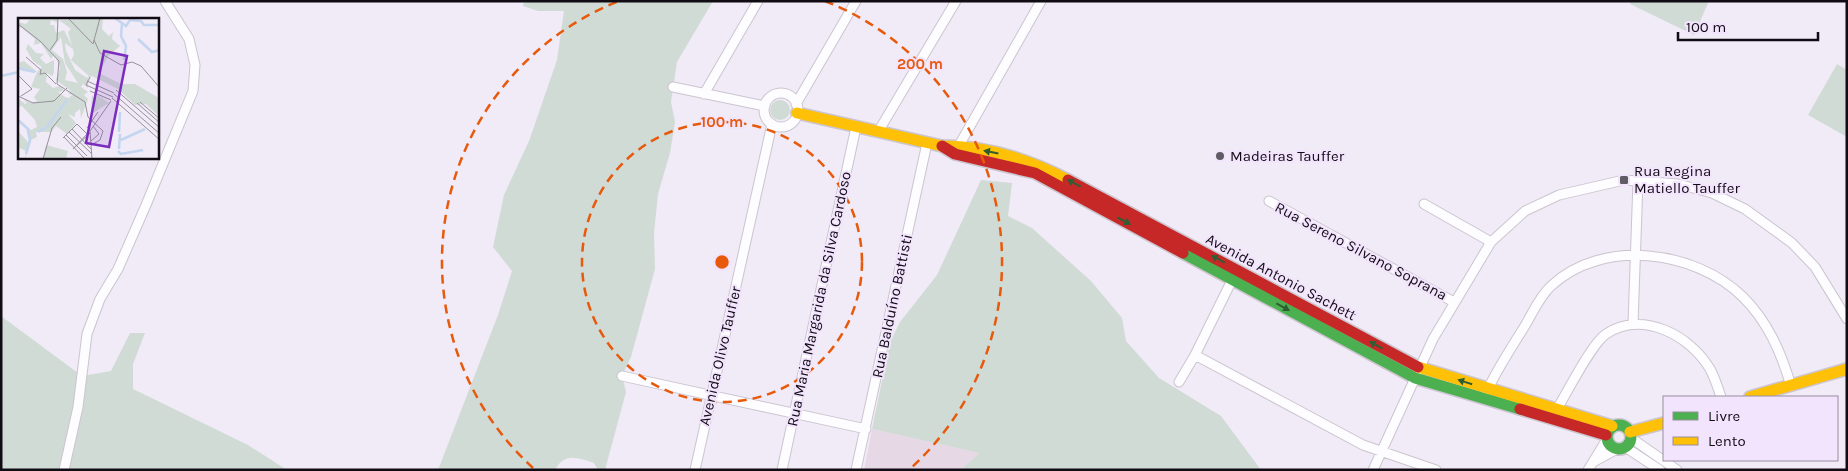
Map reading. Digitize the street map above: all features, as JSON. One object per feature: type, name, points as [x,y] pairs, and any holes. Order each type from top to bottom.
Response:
[{"type":"street","points":[[64,470],[78,407],[87,334],[100,299],[118,269],[146,205],[193,91],[195,65],[190,39],[165,1]]},
{"type":"street","points":[[704,94],[758,1]]},
{"type":"street","points":[[797,108],[786,94],[779,94],[768,100],[765,106],[765,117],[772,124],[785,127],[795,119],[797,108],[856,1]]},
{"type":"street","points":[[878,132],[956,1]]},
{"type":"street","points":[[957,150],[1041,1]]},
{"type":"street","points":[[673,87],[765,106]]},
{"type":"street","name":"Avenida Antonio Sachett","points":[[797,108],[856,128],[942,146],[1035,173],[1091,198],[1417,373],[1554,415],[1608,434],[1625,426],[1626,442]]},
{"type":"street","name":"Avenida Olivo Tauffer","points":[[694,470],[772,124]]},
{"type":"street","name":"Rua Maria Margarida da Silva Cardoso","points":[[782,470],[856,128]]},
{"type":"street","name":"Rua Balduíno Battisti","points":[[856,470],[927,143]]},
{"type":"street","points":[[1633,324],[1638,181]]},
{"type":"street","points":[[1373,470],[1417,373],[1454,302],[1491,242],[1525,211],[1559,195],[1611,182],[1638,181],[1678,184],[1712,193],[1745,209],[1792,243],[1815,267],[1847,319]]},
{"type":"street","name":"Rua Sereno Silvano Soprana","points":[[1269,201],[1454,302]]},
{"type":"street","points":[[1424,204],[1491,242]]},
{"type":"street","points":[[1486,394],[1550,287],[1566,275],[1584,266],[1607,258],[1636,255],[1673,260],[1699,269],[1728,285],[1742,296],[1769,329],[1784,362],[1791,386]]},
{"type":"street","points":[[1179,382],[1196,355],[1235,274]]},
{"type":"street","points":[[1554,415],[1605,335],[1633,324],[1658,328],[1674,334],[1689,344],[1710,369],[1721,396]]},
{"type":"street","points":[[1196,355],[1363,445],[1436,470]]},
{"type":"street","points":[[1754,396],[1847,369]]},
{"type":"street","points":[[622,376],[795,412],[866,429]]},
{"type":"street","points":[[1595,461],[1626,442],[1663,424]]},
{"type":"street","points":[[1608,434],[1610,446],[1626,442],[1677,470]]},
{"type":"street","points":[[1588,470],[1595,461],[1608,434]]},
{"type":"street","points":[[1626,442],[1660,470]]},
{"type":"shaded area","points":[[524,1],[713,1],[677,62],[671,102],[675,122],[670,153],[658,194],[654,233],[655,269],[631,357],[622,376],[626,392],[605,470],[598,470],[594,463],[583,459],[572,458],[563,461],[555,470],[438,470],[498,315],[512,271],[493,247],[504,195],[529,141],[557,60],[564,11],[538,11],[523,6]]},
{"type":"shaded area","points":[[1631,1],[1709,1],[1694,35],[1630,4]]},
{"type":"shaded area","points":[[1837,64],[1847,70],[1847,137],[1808,115]]},
{"type":"shaded area","points":[[780,100],[787,103],[790,110],[787,117],[780,120],[773,117],[770,110],[773,103]]},
{"type":"shaded area","points":[[981,180],[1012,183],[1008,216],[1032,228],[1091,281],[1122,318],[1126,341],[1159,378],[1221,416],[1261,470],[961,470],[979,453],[872,429],[890,342],[900,322],[937,275]]},
{"type":"shaded area","points":[[1,316],[82,376],[111,371],[130,333],[145,333],[133,364],[133,389],[248,445],[287,470],[1,470]]},
{"type":"shaded area","points":[[872,429],[979,453],[961,470],[864,470]]},
{"type":"waterway","points":[[1,76],[18,72]]},
{"type":"traffic: fast","points":[[1183,253],[1415,378],[1520,409]]},
{"type":"traffic: fast","points":[[1619,425],[1628,428],[1631,437],[1628,446],[1619,449],[1610,446],[1607,437],[1610,428],[1619,425]]},
{"type":"traffic: slow","points":[[797,113],[942,146],[992,151],[1023,160],[1068,180]]},
{"type":"traffic: slow","points":[[1418,367],[1612,426]]},
{"type":"traffic: slow","points":[[1753,396],[1847,369]]},
{"type":"traffic: slow","points":[[1630,432],[1663,423]]},
{"type":"traffic: jam","points":[[942,146],[955,154],[1035,173],[1183,253]]},
{"type":"traffic: jam","points":[[1068,180],[1418,367]]},
{"type":"traffic: jam","points":[[1520,409],[1606,435]]},
{"type":"place","name":"Madeiras Tauffer","points":[[1220,156]]},
{"type":"place","name":"Rua Regina Matiello Tauffer","points":[[1624,180]]}]
